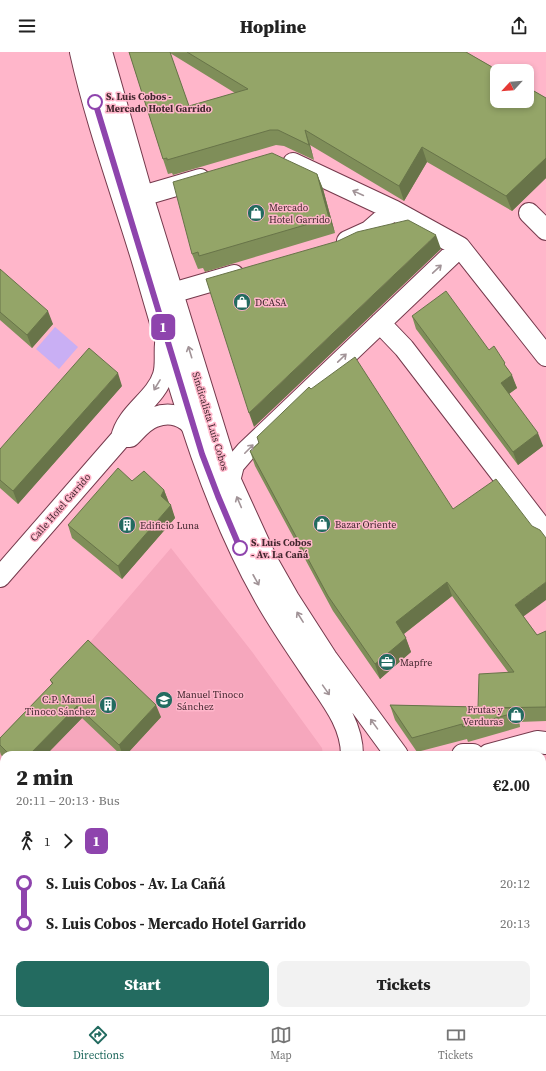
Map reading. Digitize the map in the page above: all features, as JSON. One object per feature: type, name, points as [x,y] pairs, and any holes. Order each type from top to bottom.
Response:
[{"type":"main road","name":"Sindicalista Luis Cobos","points":[[81,52],[194,429],[218,496],[247,564],[268,601],[332,698],[347,726],[352,743],[352,751]]},
{"type":"main road","name":"Sindicalista Luis Cobos","points":[[101,52],[142,196],[230,481],[267,562],[288,599],[326,658],[394,751]]},
{"type":"main road","points":[[504,751],[537,742],[546,742]]},
{"type":"street","points":[[279,156],[393,210],[460,247],[546,356]]},
{"type":"street","points":[[142,196],[218,174]]},
{"type":"street","points":[[332,246],[369,231],[393,210]]},
{"type":"street","points":[[529,213],[546,230]]},
{"type":"street","points":[[230,481],[234,465],[246,451],[460,247]]},
{"type":"street","points":[[172,293],[248,271]]},
{"type":"street","points":[[380,323],[404,348],[546,533]]},
{"type":"street","name":"Calle Hotel Garrido","points":[[0,577],[121,438],[122,430],[146,402],[163,375],[165,334]]},
{"type":"street","name":"Calle Hotel Garrido","points":[[121,438],[130,437],[143,424],[155,417],[176,415],[190,422],[194,429]]},
{"type":"shaded area","points":[[55,327],[78,347],[59,369],[36,349]]},
{"type":"shaded area","name":"Manuel Tinoco Sánchez","points":[[171,548],[253,653],[322,748],[322,751],[0,751],[0,747]]},
{"type":"building","points":[[129,52],[170,52],[189,106],[248,89],[187,52],[466,52],[490,66],[490,108],[534,108],[534,91],[546,98],[546,158],[506,196],[422,147],[399,186],[305,130],[309,145],[278,130],[270,130],[167,160],[167,158],[163,159]]},
{"type":"building","name":"Mercado Hotel Garrido","points":[[272,153],[317,174],[329,218],[199,256],[198,252],[192,254],[173,182]]},
{"type":"building","points":[[408,220],[436,235],[249,413],[206,279],[338,241],[357,232]]},
{"type":"building","points":[[0,269],[48,311],[27,335],[0,312]]},
{"type":"building","points":[[446,291],[489,350],[494,346],[512,375],[501,383],[538,433],[513,452],[412,316]]},
{"type":"building","points":[[89,348],[118,373],[13,491],[0,480],[0,449]]},
{"type":"building","points":[[355,357],[453,509],[496,479],[532,526],[540,530],[546,538],[546,582],[515,605],[537,635],[546,631],[546,707],[486,708],[514,708],[514,713],[463,727],[462,724],[412,738],[390,705],[478,707],[479,674],[514,672],[447,582],[396,622],[406,638],[375,664],[328,596],[250,451],[259,443],[257,437],[309,387],[311,389]]},
{"type":"building","name":"Edificio Luna","points":[[118,468],[132,481],[144,471],[164,490],[161,496],[171,505],[118,566],[68,525]]},
{"type":"building","points":[[88,640],[156,705],[119,745],[77,706],[33,751],[6,751],[0,745],[0,738],[53,683],[50,680]]},
{"type":"bus line","name":"1","points":[[95,102],[202,454],[240,548]]},
{"type":"place","name":"S. Luis Cobos - Mercado Hotel Garrido","points":[[95,102]]},
{"type":"place","name":"Mercado Hotel Garrido","points":[[256,213]]},
{"type":"place","name":"DCASA","points":[[242,302]]},
{"type":"place","name":"Bazar Oriente","points":[[322,524]]},
{"type":"place","name":"Edificio Luna","points":[[127,525]]},
{"type":"place","name":"S. Luis Cobos - Av. La Cañá","points":[[240,548]]},
{"type":"place","name":"Mapfre","points":[[387,662]]},
{"type":"place","name":"Manuel Tinoco Sánchez","points":[[164,700]]},
{"type":"place","name":"C.P. Manuel Tinoco Sánchez","points":[[108,705]]},
{"type":"place","name":"Frutas y Verduras","points":[[516,715]]}]
